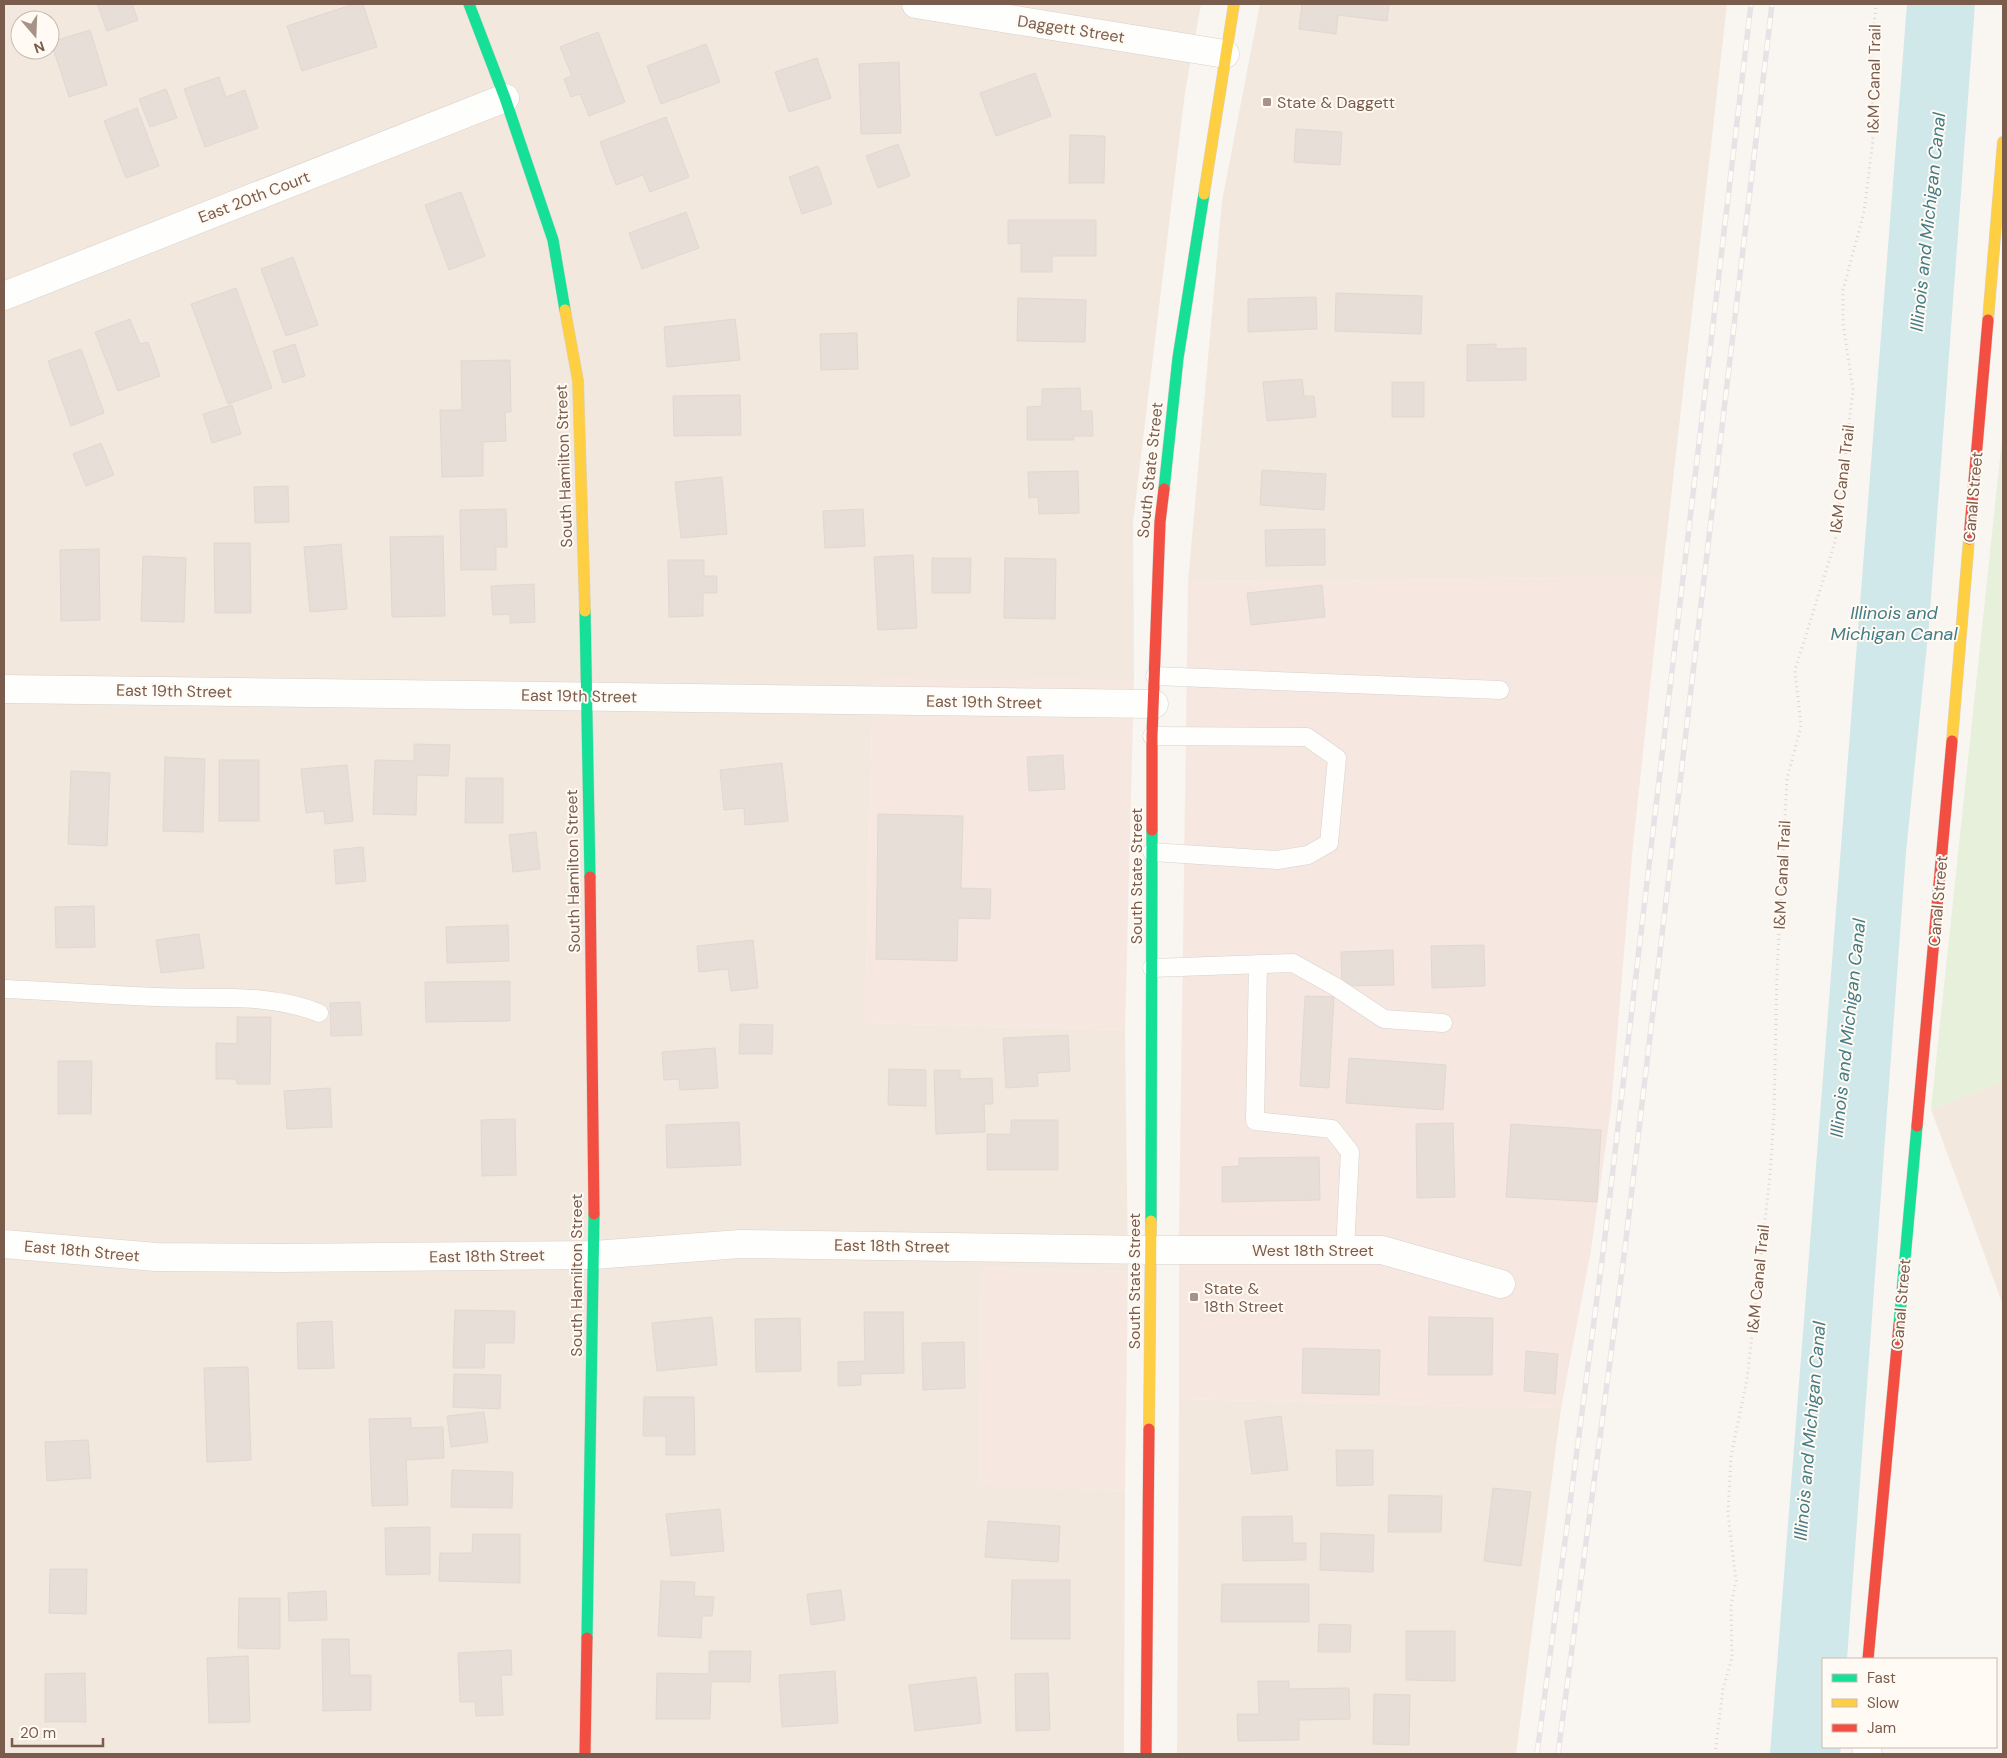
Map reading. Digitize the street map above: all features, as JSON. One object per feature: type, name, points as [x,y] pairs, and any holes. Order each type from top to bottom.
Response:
[{"type":"street","name":"South Hamilton Street","points":[[469,4],[553,240],[578,380],[588,696],[594,1255],[585,1754]]},
{"type":"street","name":"Daggett Street","points":[[916,4],[1225,54]]},
{"type":"street","name":"South State Street","points":[[1146,1754],[1151,1250],[1152,736],[1160,522],[1178,358],[1234,4]]},
{"type":"street","name":"East 20th Court","points":[[4,296],[504,98]]},
{"type":"street","name":"Canal Street","points":[[1868,1658],[1941,872],[2003,142]]},
{"type":"street","name":"East 19th Street","points":[[4,689],[1154,704]]},
{"type":"street","name":"East 18th Street","points":[[4,1244],[156,1256],[282,1258],[594,1255],[740,1244],[1151,1250]]},
{"type":"street","name":"West 18th Street","points":[[1151,1250],[1382,1250],[1501,1284]]},
{"type":"lane","points":[[1155,676],[1500,690]]},
{"type":"lane","points":[[1152,736],[1307,737],[1337,758],[1329,843],[1308,855],[1277,860],[1152,852]]},
{"type":"lane","points":[[1258,964],[1255,1121],[1332,1129],[1350,1152],[1344,1250]]},
{"type":"lane","points":[[1152,968],[1293,964],[1336,987],[1384,1019],[1443,1022]]},
{"type":"lane","points":[[4,989],[156,997],[250,998],[298,1004],[319,1013]]},
{"type":"path","name":"I&M Canal Trail","points":[[1715,1754],[1723,1688],[1732,1658],[1731,1606],[1736,1581],[1728,1514],[1731,1456],[1747,1379],[1770,1176],[1774,1113],[1777,971],[1787,779],[1801,726],[1795,670],[1835,542],[1853,390],[1843,323],[1843,290],[1864,212],[1873,140],[1871,56],[1876,4]]},
{"type":"shaded area","points":[[4,4],[1201,4],[1185,92],[1133,522],[1134,680],[873,679],[865,1023],[1125,1030],[1128,1272],[981,1267],[979,1485],[1125,1491],[1124,1754],[4,1754]]},
{"type":"shaded area","points":[[1260,4],[1727,4],[1662,577],[1188,582],[1222,201]]},
{"type":"shaded area","points":[[1662,577],[1633,845],[1611,1108],[1591,1250],[1561,1408],[1179,1399],[1179,1230],[1188,582]]},
{"type":"shaded area","points":[[873,678],[1134,680],[1125,1030],[865,1023]]},
{"type":"shaded area","points":[[2003,1081],[2003,1305],[1931,1109]]},
{"type":"shaded area","points":[[981,1267],[1128,1272],[1125,1491],[979,1486]]},
{"type":"shaded area","points":[[1179,1399],[1561,1408],[1516,1754],[1177,1754]]},
{"type":"green space","points":[[2003,430],[2003,1081],[1931,1109]]},
{"type":"water","name":"Illinois and Michigan Canal","points":[[1907,4],[1975,4],[1929,625],[1906,852],[1847,1658],[1822,1658],[1822,1748],[1841,1748],[1840,1754],[1770,1754]]},
{"type":"building","points":[[97,4],[132,4],[138,20],[107,31]]},
{"type":"building","points":[[354,4],[363,4],[377,47],[302,71],[287,26]]},
{"type":"building","points":[[1302,4],[1389,4],[1387,21],[1338,15],[1336,34],[1299,29]]},
{"type":"building","points":[[90,30],[107,85],[69,97],[57,60],[60,60],[60,39]]},
{"type":"building","points":[[598,32],[625,102],[589,116],[580,94],[571,97],[564,79],[572,76],[560,47]]},
{"type":"building","points":[[706,44],[720,82],[661,104],[647,66]]},
{"type":"building","points":[[817,58],[831,98],[789,112],[775,72]]},
{"type":"building","points":[[899,62],[901,133],[861,134],[859,64]]},
{"type":"building","points":[[1035,73],[1051,116],[996,136],[980,93]]},
{"type":"building","points":[[219,77],[226,97],[245,90],[258,128],[205,147],[184,89]]},
{"type":"building","points":[[166,89],[177,118],[150,127],[139,99]]},
{"type":"building","points":[[137,108],[159,166],[126,178],[104,121]]},
{"type":"building","points":[[666,117],[689,177],[650,192],[643,175],[616,185],[600,142]]},
{"type":"building","points":[[1296,129],[1342,132],[1340,165],[1294,162]]},
{"type":"building","points":[[1070,135],[1105,136],[1104,183],[1069,183]]},
{"type":"building","points":[[898,144],[910,176],[878,188],[866,156]]},
{"type":"building","points":[[818,166],[832,204],[802,214],[789,177]]},
{"type":"building","points":[[461,192],[485,256],[449,270],[425,205]]},
{"type":"building","points":[[686,212],[699,248],[642,269],[629,233]]},
{"type":"building","points":[[1008,220],[1096,220],[1096,256],[1052,256],[1052,272],[1021,272],[1021,243],[1008,244]]},
{"type":"building","points":[[293,257],[318,325],[286,336],[261,269]]},
{"type":"building","points":[[236,288],[272,388],[228,404],[191,304]]},
{"type":"building","points":[[1336,293],[1422,296],[1421,334],[1335,331]]},
{"type":"building","points":[[1316,297],[1317,329],[1248,332],[1248,299]]},
{"type":"building","points":[[1018,298],[1086,300],[1085,342],[1017,341]]},
{"type":"building","points":[[130,319],[140,344],[148,342],[160,376],[118,391],[95,332]]},
{"type":"building","points":[[735,319],[740,360],[667,367],[664,327]]},
{"type":"building","points":[[857,333],[858,369],[821,370],[820,334]]},
{"type":"building","points":[[295,344],[305,376],[283,383],[273,351]]},
{"type":"building","points":[[1496,344],[1496,349],[1526,348],[1526,380],[1467,381],[1467,345]]},
{"type":"building","points":[[81,349],[104,413],[71,426],[48,361]]},
{"type":"building","points":[[510,360],[511,412],[505,412],[506,441],[483,442],[483,476],[442,477],[440,410],[462,410],[461,361]]},
{"type":"building","points":[[1302,379],[1304,396],[1314,396],[1316,417],[1267,421],[1263,382]]},
{"type":"building","points":[[1392,382],[1424,382],[1424,417],[1392,417]]},
{"type":"building","points":[[1080,388],[1081,411],[1092,411],[1093,436],[1073,436],[1074,440],[1027,440],[1027,407],[1042,406],[1042,389]]},
{"type":"building","points":[[740,395],[741,435],[674,436],[673,396]]},
{"type":"building","points":[[232,405],[241,434],[212,443],[203,414]]},
{"type":"building","points":[[101,443],[114,475],[86,486],[73,454]]},
{"type":"building","points":[[1262,470],[1326,474],[1324,510],[1260,505]]},
{"type":"building","points":[[1078,471],[1079,513],[1039,514],[1038,497],[1029,498],[1028,472]]},
{"type":"building","points":[[722,477],[727,534],[681,538],[675,482]]},
{"type":"building","points":[[288,486],[289,522],[255,523],[254,487]]},
{"type":"building","points":[[506,509],[507,547],[496,547],[496,570],[461,570],[460,510]]},
{"type":"building","points":[[863,509],[865,546],[825,548],[823,511]]},
{"type":"building","points":[[1325,529],[1325,565],[1266,566],[1265,530]]},
{"type":"building","points":[[443,536],[445,616],[392,617],[390,537]]},
{"type":"building","points":[[214,543],[250,543],[251,613],[215,613]]},
{"type":"building","points":[[341,544],[347,609],[310,612],[304,547]]},
{"type":"building","points":[[99,549],[100,620],[61,621],[60,550]]},
{"type":"building","points":[[913,555],[917,628],[878,630],[874,557]]},
{"type":"building","points":[[143,556],[186,558],[184,622],[141,621]]},
{"type":"building","points":[[932,558],[971,558],[970,593],[932,593]]},
{"type":"building","points":[[1005,558],[1056,559],[1055,619],[1004,618]]},
{"type":"building","points":[[668,560],[704,560],[704,576],[717,576],[717,593],[703,593],[703,616],[669,617]]},
{"type":"building","points":[[534,584],[535,622],[510,623],[510,614],[493,615],[491,586]]},
{"type":"building","points":[[1322,585],[1325,617],[1251,625],[1247,593]]},
{"type":"building","points":[[414,744],[450,745],[448,776],[417,775],[416,815],[373,814],[375,760],[414,761]]},
{"type":"building","points":[[1063,755],[1065,789],[1029,791],[1027,757]]},
{"type":"building","points":[[165,757],[205,759],[203,832],[163,831]]},
{"type":"building","points":[[219,760],[259,760],[259,821],[219,821]]},
{"type":"building","points":[[782,763],[788,821],[745,825],[744,808],[724,810],[720,770]]},
{"type":"building","points":[[347,765],[353,821],[325,824],[324,811],[306,813],[301,769]]},
{"type":"building","points":[[71,771],[110,773],[107,846],[68,844]]},
{"type":"building","points":[[466,778],[503,778],[503,823],[465,823]]},
{"type":"building","points":[[878,814],[963,816],[961,888],[991,889],[990,919],[958,918],[957,961],[876,959]]},
{"type":"building","points":[[536,832],[540,869],[513,872],[509,835]]},
{"type":"building","points":[[363,847],[366,881],[336,884],[334,850]]},
{"type":"building","points":[[94,906],[95,947],[56,948],[55,907]]},
{"type":"building","points":[[508,925],[509,961],[447,963],[446,927]]},
{"type":"building","points":[[199,934],[204,968],[161,973],[156,940]]},
{"type":"building","points":[[753,940],[758,988],[731,991],[728,969],[699,972],[697,946]]},
{"type":"building","points":[[1484,945],[1485,986],[1432,988],[1431,946]]},
{"type":"building","points":[[1393,950],[1394,985],[1342,986],[1341,952]]},
{"type":"building","points":[[510,981],[510,1021],[426,1022],[425,982]]},
{"type":"building","points":[[1305,996],[1334,997],[1329,1088],[1300,1086]]},
{"type":"building","points":[[360,1002],[362,1035],[331,1036],[330,1003]]},
{"type":"building","points":[[237,1017],[271,1017],[270,1084],[237,1084],[236,1079],[216,1079],[216,1043],[237,1044]]},
{"type":"building","points":[[740,1024],[773,1025],[772,1054],[739,1054]]},
{"type":"building","points":[[1068,1035],[1070,1071],[1037,1073],[1038,1086],[1006,1088],[1003,1038]]},
{"type":"building","points":[[715,1048],[718,1088],[680,1090],[679,1079],[664,1080],[662,1052]]},
{"type":"building","points":[[1349,1058],[1446,1065],[1443,1110],[1346,1103]]},
{"type":"building","points":[[58,1061],[92,1061],[91,1114],[58,1114]]},
{"type":"building","points":[[889,1069],[926,1070],[926,1106],[888,1105]]},
{"type":"building","points":[[934,1070],[960,1070],[960,1079],[992,1078],[993,1104],[984,1104],[985,1132],[936,1134]]},
{"type":"building","points":[[330,1088],[332,1127],[287,1129],[284,1091]]},
{"type":"building","points":[[515,1119],[516,1175],[482,1176],[481,1120]]},
{"type":"building","points":[[1011,1120],[1058,1120],[1058,1170],[987,1170],[987,1134],[1011,1134]]},
{"type":"building","points":[[739,1122],[741,1165],[667,1168],[666,1125]]},
{"type":"building","points":[[1453,1123],[1455,1197],[1417,1198],[1416,1124]]},
{"type":"building","points":[[1511,1124],[1601,1130],[1597,1202],[1506,1197]]},
{"type":"building","points":[[1319,1157],[1320,1200],[1222,1202],[1222,1167],[1239,1166],[1239,1158]]},
{"type":"building","points":[[455,1310],[515,1311],[514,1343],[485,1343],[484,1368],[453,1368]]},
{"type":"building","points":[[864,1312],[903,1312],[904,1373],[861,1374],[861,1385],[838,1386],[838,1362],[865,1361]]},
{"type":"building","points":[[712,1317],[717,1365],[657,1371],[652,1323]]},
{"type":"building","points":[[1429,1317],[1493,1318],[1492,1375],[1428,1375]]},
{"type":"building","points":[[800,1318],[801,1371],[756,1372],[755,1319]]},
{"type":"building","points":[[332,1321],[334,1368],[298,1369],[297,1323]]},
{"type":"building","points":[[964,1342],[965,1388],[923,1390],[922,1343]]},
{"type":"building","points":[[1303,1348],[1380,1350],[1379,1395],[1302,1393]]},
{"type":"building","points":[[1526,1351],[1558,1354],[1555,1394],[1524,1391]]},
{"type":"building","points":[[248,1367],[251,1460],[207,1462],[204,1368]]},
{"type":"building","points":[[454,1374],[501,1375],[500,1409],[453,1407]]},
{"type":"building","points":[[644,1397],[694,1397],[695,1455],[666,1455],[666,1436],[643,1436]]},
{"type":"building","points":[[484,1412],[488,1442],[451,1447],[447,1416]]},
{"type":"building","points":[[1281,1416],[1288,1470],[1252,1474],[1245,1421]]},
{"type":"building","points":[[411,1418],[411,1428],[443,1427],[444,1458],[406,1460],[408,1505],[372,1506],[369,1419]]},
{"type":"building","points":[[88,1440],[91,1478],[47,1481],[45,1442]]},
{"type":"building","points":[[1336,1450],[1373,1450],[1373,1485],[1337,1486]]},
{"type":"building","points":[[452,1470],[513,1472],[512,1508],[451,1507]]},
{"type":"building","points":[[1493,1488],[1531,1492],[1521,1566],[1484,1561]]},
{"type":"building","points":[[1389,1495],[1442,1496],[1441,1532],[1388,1532]]},
{"type":"building","points":[[720,1509],[724,1551],[671,1556],[666,1514]]},
{"type":"building","points":[[1292,1516],[1293,1543],[1306,1543],[1306,1560],[1243,1561],[1242,1517]]},
{"type":"building","points":[[988,1521],[1060,1526],[1058,1562],[985,1557]]},
{"type":"building","points":[[430,1527],[430,1574],[386,1575],[385,1528]]},
{"type":"building","points":[[1321,1533],[1374,1535],[1373,1572],[1320,1570]]},
{"type":"building","points":[[473,1534],[520,1534],[520,1583],[439,1581],[440,1553],[472,1553]]},
{"type":"building","points":[[50,1569],[87,1569],[86,1614],[49,1613]]},
{"type":"building","points":[[1012,1580],[1070,1580],[1070,1639],[1011,1639]]},
{"type":"building","points":[[661,1581],[695,1582],[694,1596],[714,1597],[712,1616],[702,1616],[701,1638],[658,1636]]},
{"type":"building","points":[[1222,1584],[1309,1584],[1309,1622],[1221,1622]]},
{"type":"building","points":[[841,1590],[845,1620],[811,1625],[807,1594]]},
{"type":"building","points":[[326,1591],[327,1620],[289,1621],[288,1593]]},
{"type":"building","points":[[239,1598],[280,1598],[280,1649],[238,1648]]},
{"type":"building","points":[[1319,1624],[1351,1625],[1350,1652],[1318,1652]]},
{"type":"building","points":[[1406,1631],[1455,1631],[1455,1681],[1406,1680]]},
{"type":"building","points":[[322,1639],[349,1639],[350,1675],[371,1675],[371,1710],[323,1711]]},
{"type":"building","points":[[511,1650],[512,1675],[501,1675],[503,1715],[476,1716],[475,1702],[460,1702],[458,1653]]},
{"type":"building","points":[[709,1651],[751,1651],[750,1682],[711,1682],[710,1719],[656,1719],[657,1673],[709,1674]]},
{"type":"building","points":[[248,1656],[250,1722],[209,1723],[207,1658]]},
{"type":"building","points":[[835,1671],[838,1723],[782,1727],[779,1675]]},
{"type":"building","points":[[85,1673],[86,1722],[45,1722],[45,1674]]},
{"type":"building","points":[[1048,1673],[1050,1730],[1016,1731],[1015,1674]]},
{"type":"building","points":[[976,1677],[981,1723],[915,1731],[909,1685]]},
{"type":"building","points":[[1258,1681],[1289,1681],[1289,1689],[1349,1688],[1350,1719],[1299,1720],[1299,1740],[1238,1741],[1237,1714],[1259,1714]]},
{"type":"building","points":[[1374,1694],[1410,1695],[1409,1745],[1373,1744]]},
{"type":"railway","points":[[1537,1754],[1604,1245],[1751,4]]},
{"type":"railway","points":[[1558,1754],[1625,1248],[1772,4]]},
{"type":"traffic: fast","points":[[469,4],[505,98],[553,240],[565,310]]},
{"type":"traffic: fast","points":[[1164,489],[1178,358],[1204,194]]},
{"type":"traffic: fast","points":[[585,611],[590,877]]},
{"type":"traffic: fast","points":[[1151,1221],[1152,830]]},
{"type":"traffic: fast","points":[[1899,1325],[1917,1126]]},
{"type":"traffic: fast","points":[[587,1638],[594,1214]]},
{"type":"traffic: slow","points":[[1204,194],[1234,4]]},
{"type":"traffic: slow","points":[[1988,320],[2003,142]]},
{"type":"traffic: slow","points":[[565,310],[578,381],[585,611]]},
{"type":"traffic: slow","points":[[1952,741],[1969,539]]},
{"type":"traffic: slow","points":[[1149,1429],[1151,1221]]},
{"type":"traffic: jam","points":[[1969,539],[1988,320]]},
{"type":"traffic: jam","points":[[1152,830],[1152,736],[1160,522],[1164,489]]},
{"type":"traffic: jam","points":[[1917,1126],[1952,741]]},
{"type":"traffic: jam","points":[[590,877],[594,1214]]},
{"type":"traffic: jam","points":[[1868,1658],[1899,1325]]},
{"type":"traffic: jam","points":[[1146,1754],[1149,1429]]},
{"type":"traffic: jam","points":[[585,1754],[587,1638]]},
{"type":"place","name":"State & Daggett","points":[[1267,102]]},
{"type":"place","name":"State & 18th Street","points":[[1194,1297]]}]
